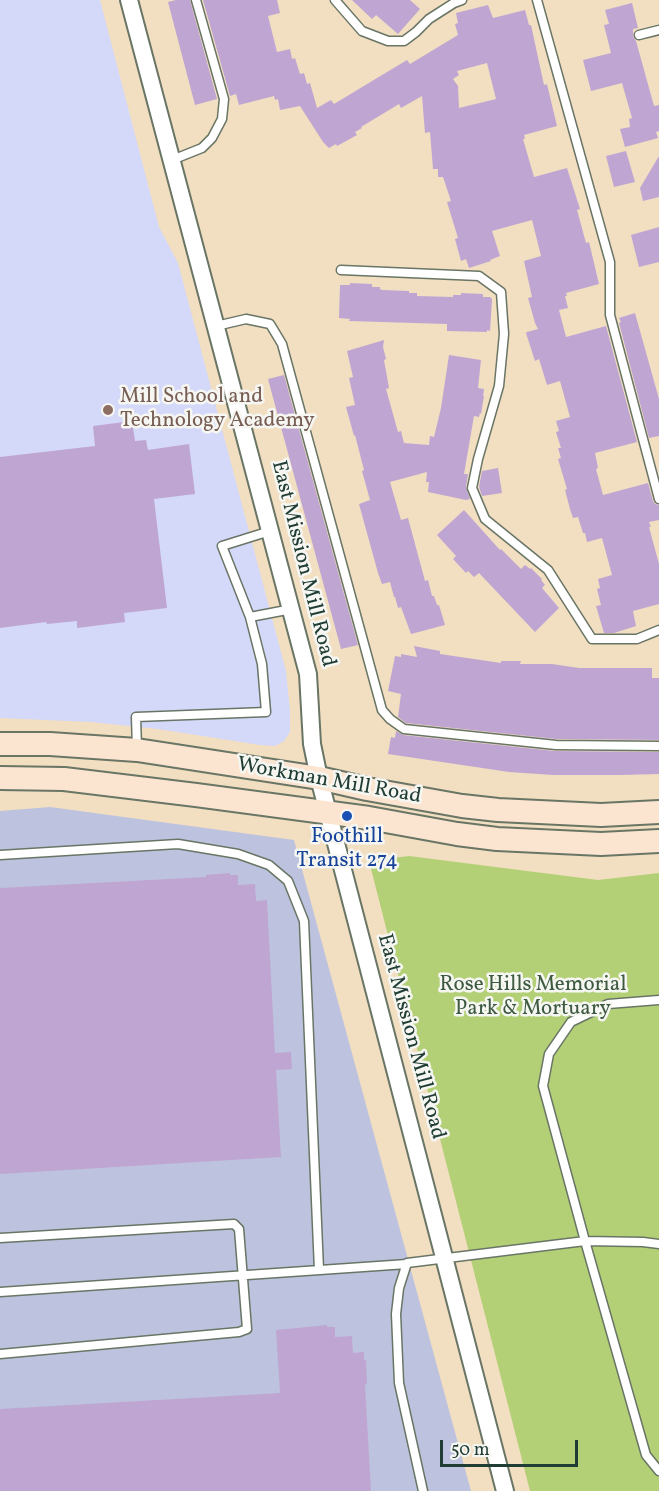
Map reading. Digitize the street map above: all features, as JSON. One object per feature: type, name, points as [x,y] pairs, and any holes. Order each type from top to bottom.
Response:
[{"type":"main road","name":"Workman Mill Road","points":[[0,744],[50,744],[137,750],[319,778],[462,806],[498,810],[601,815],[659,812]]},
{"type":"main road","name":"Workman Mill Road","points":[[0,778],[64,779],[369,818],[497,839],[601,844],[659,841]]},
{"type":"street","name":"East Mission Mill Road","points":[[129,0],[292,609],[308,674],[312,744],[319,778],[505,1491]]},
{"type":"lane","points":[[172,160],[202,148],[212,138],[222,119],[224,99],[196,0]]},
{"type":"lane","points":[[334,0],[362,31],[387,41],[404,41],[429,19],[462,0]]},
{"type":"lane","points":[[537,0],[610,262],[610,315],[659,499]]},
{"type":"lane","points":[[639,35],[659,30]]},
{"type":"lane","points":[[341,270],[479,276],[501,292],[504,334],[499,386],[472,488],[485,519],[548,570],[592,639],[637,639],[659,630]]},
{"type":"lane","points":[[216,326],[246,319],[270,324],[282,344],[382,710],[390,719],[404,729],[556,745],[659,746]]},
{"type":"lane","points":[[137,750],[136,717],[266,712],[261,664],[250,618],[222,546],[271,531]]},
{"type":"lane","points":[[250,618],[292,609]]},
{"type":"lane","points":[[0,855],[178,844],[238,854],[268,865],[288,881],[304,921],[319,1270]]},
{"type":"lane","points":[[659,1000],[608,1004],[571,1022],[549,1053],[543,1086],[646,1455],[659,1471]]},
{"type":"lane","points":[[0,1238],[234,1224],[239,1229],[247,1329],[239,1332],[0,1354]]},
{"type":"lane","points":[[0,1292],[407,1264],[585,1241],[659,1244]]},
{"type":"lane","points":[[407,1264],[399,1287],[396,1314],[399,1383],[423,1491]]},
{"type":"shaded area","name":"Mill School and Technology Academy","points":[[0,0],[100,0],[159,227],[178,263],[286,671],[290,732],[284,741],[275,746],[91,722],[0,718]]},
{"type":"shaded area","points":[[50,807],[294,840],[471,1491],[0,1491],[0,811]]},
{"type":"green space","name":"Rose Hills Memorial Park & Mortuary","points":[[409,856],[598,880],[659,873],[659,1491],[530,1491],[369,861]]},
{"type":"building","points":[[190,0],[217,99],[195,105],[168,2]]},
{"type":"building","points":[[203,0],[277,0],[280,13],[268,16],[277,52],[290,49],[292,59],[295,58],[300,74],[304,73],[307,84],[310,83],[317,108],[331,100],[334,104],[407,60],[410,64],[458,35],[455,24],[458,23],[456,13],[488,5],[493,18],[525,10],[557,126],[524,135],[525,139],[523,139],[534,177],[567,168],[599,284],[566,293],[568,308],[559,310],[566,337],[606,326],[637,442],[595,453],[598,468],[596,469],[603,495],[648,483],[653,501],[659,505],[659,520],[649,522],[651,527],[649,527],[659,564],[659,604],[633,611],[636,626],[614,633],[604,633],[596,606],[601,605],[597,589],[600,588],[598,579],[612,575],[602,538],[587,542],[578,517],[573,518],[565,490],[567,489],[558,459],[561,458],[558,448],[561,448],[556,432],[559,431],[556,421],[570,417],[560,381],[547,385],[539,359],[535,361],[526,333],[538,329],[528,298],[532,297],[524,261],[541,256],[532,220],[492,231],[500,256],[469,268],[466,259],[461,261],[455,239],[458,238],[447,202],[451,201],[443,177],[438,177],[438,169],[433,169],[430,132],[425,133],[422,96],[401,108],[399,104],[361,127],[355,132],[357,135],[329,148],[300,106],[280,110],[278,99],[275,100],[274,96],[239,105],[236,94],[230,96]],"holes":[[[487,63],[496,99],[459,108],[458,86],[453,79],[459,75],[457,71]]]},
{"type":"building","points":[[352,0],[410,0],[420,9],[398,34],[376,15],[372,19]]},
{"type":"building","points":[[632,3],[638,28],[633,29],[633,36],[654,106],[659,105],[659,131],[656,132],[658,138],[625,147],[620,129],[630,127],[629,119],[632,118],[622,83],[591,91],[583,60],[611,53],[604,25],[609,24],[605,10]]},
{"type":"building","points":[[626,151],[635,182],[614,187],[606,156]]},
{"type":"building","points":[[659,156],[659,197],[643,201],[640,188]]},
{"type":"building","points":[[659,227],[659,262],[639,267],[631,235]]},
{"type":"building","points":[[350,283],[372,284],[372,287],[380,287],[382,290],[409,291],[409,293],[417,293],[417,296],[453,297],[461,293],[483,294],[483,297],[492,299],[490,331],[447,331],[447,324],[349,321],[350,319],[339,318],[340,285],[350,285]]},
{"type":"building","points":[[635,313],[659,399],[659,436],[649,438],[619,323],[621,322],[619,318]]},
{"type":"building","points":[[384,340],[386,359],[384,360],[389,388],[386,389],[398,432],[401,431],[404,443],[429,445],[430,436],[434,437],[449,355],[481,360],[478,388],[484,389],[481,414],[479,417],[474,416],[464,474],[468,474],[466,487],[470,499],[428,492],[427,472],[390,482],[401,520],[408,518],[425,581],[428,580],[432,596],[439,605],[445,625],[411,634],[401,607],[398,608],[390,582],[382,584],[378,573],[359,504],[370,500],[346,407],[355,405],[349,378],[353,377],[347,351]]},
{"type":"building","points":[[284,375],[358,645],[341,649],[268,379]]},
{"type":"building","points":[[132,421],[135,441],[146,440],[148,450],[189,444],[195,494],[154,499],[167,608],[124,613],[125,622],[77,628],[77,621],[47,624],[46,622],[0,628],[0,457],[95,446],[93,426]]},
{"type":"building","points":[[498,468],[502,493],[482,496],[479,487],[482,471]]},
{"type":"building","points":[[464,510],[500,550],[521,569],[525,565],[542,579],[545,585],[542,588],[559,608],[535,632],[479,573],[474,577],[468,571],[466,573],[453,559],[456,556],[437,535]]},
{"type":"building","points":[[414,646],[440,651],[440,654],[501,663],[501,661],[521,661],[520,664],[552,664],[579,668],[652,668],[652,678],[659,678],[659,740],[556,739],[406,723],[398,717],[401,694],[388,691],[395,656],[401,657],[401,654],[417,657]]},
{"type":"building","points":[[396,731],[403,735],[555,751],[659,752],[659,774],[553,775],[509,772],[388,754],[391,737],[395,738]]},
{"type":"building","points":[[230,873],[230,875],[238,875],[238,885],[255,884],[256,901],[267,900],[275,1053],[291,1052],[292,1069],[276,1070],[281,1157],[0,1174],[0,888],[206,877],[206,875]]},
{"type":"building","points":[[327,1325],[327,1327],[335,1327],[335,1337],[352,1336],[353,1353],[364,1352],[371,1491],[0,1491],[0,1409],[280,1393],[276,1330]]},
{"type":"place","name":"Mill School and Technology Academy","points":[[108,410]]},
{"type":"place","name":"Foothill Transit 274","points":[[347,816]]}]
